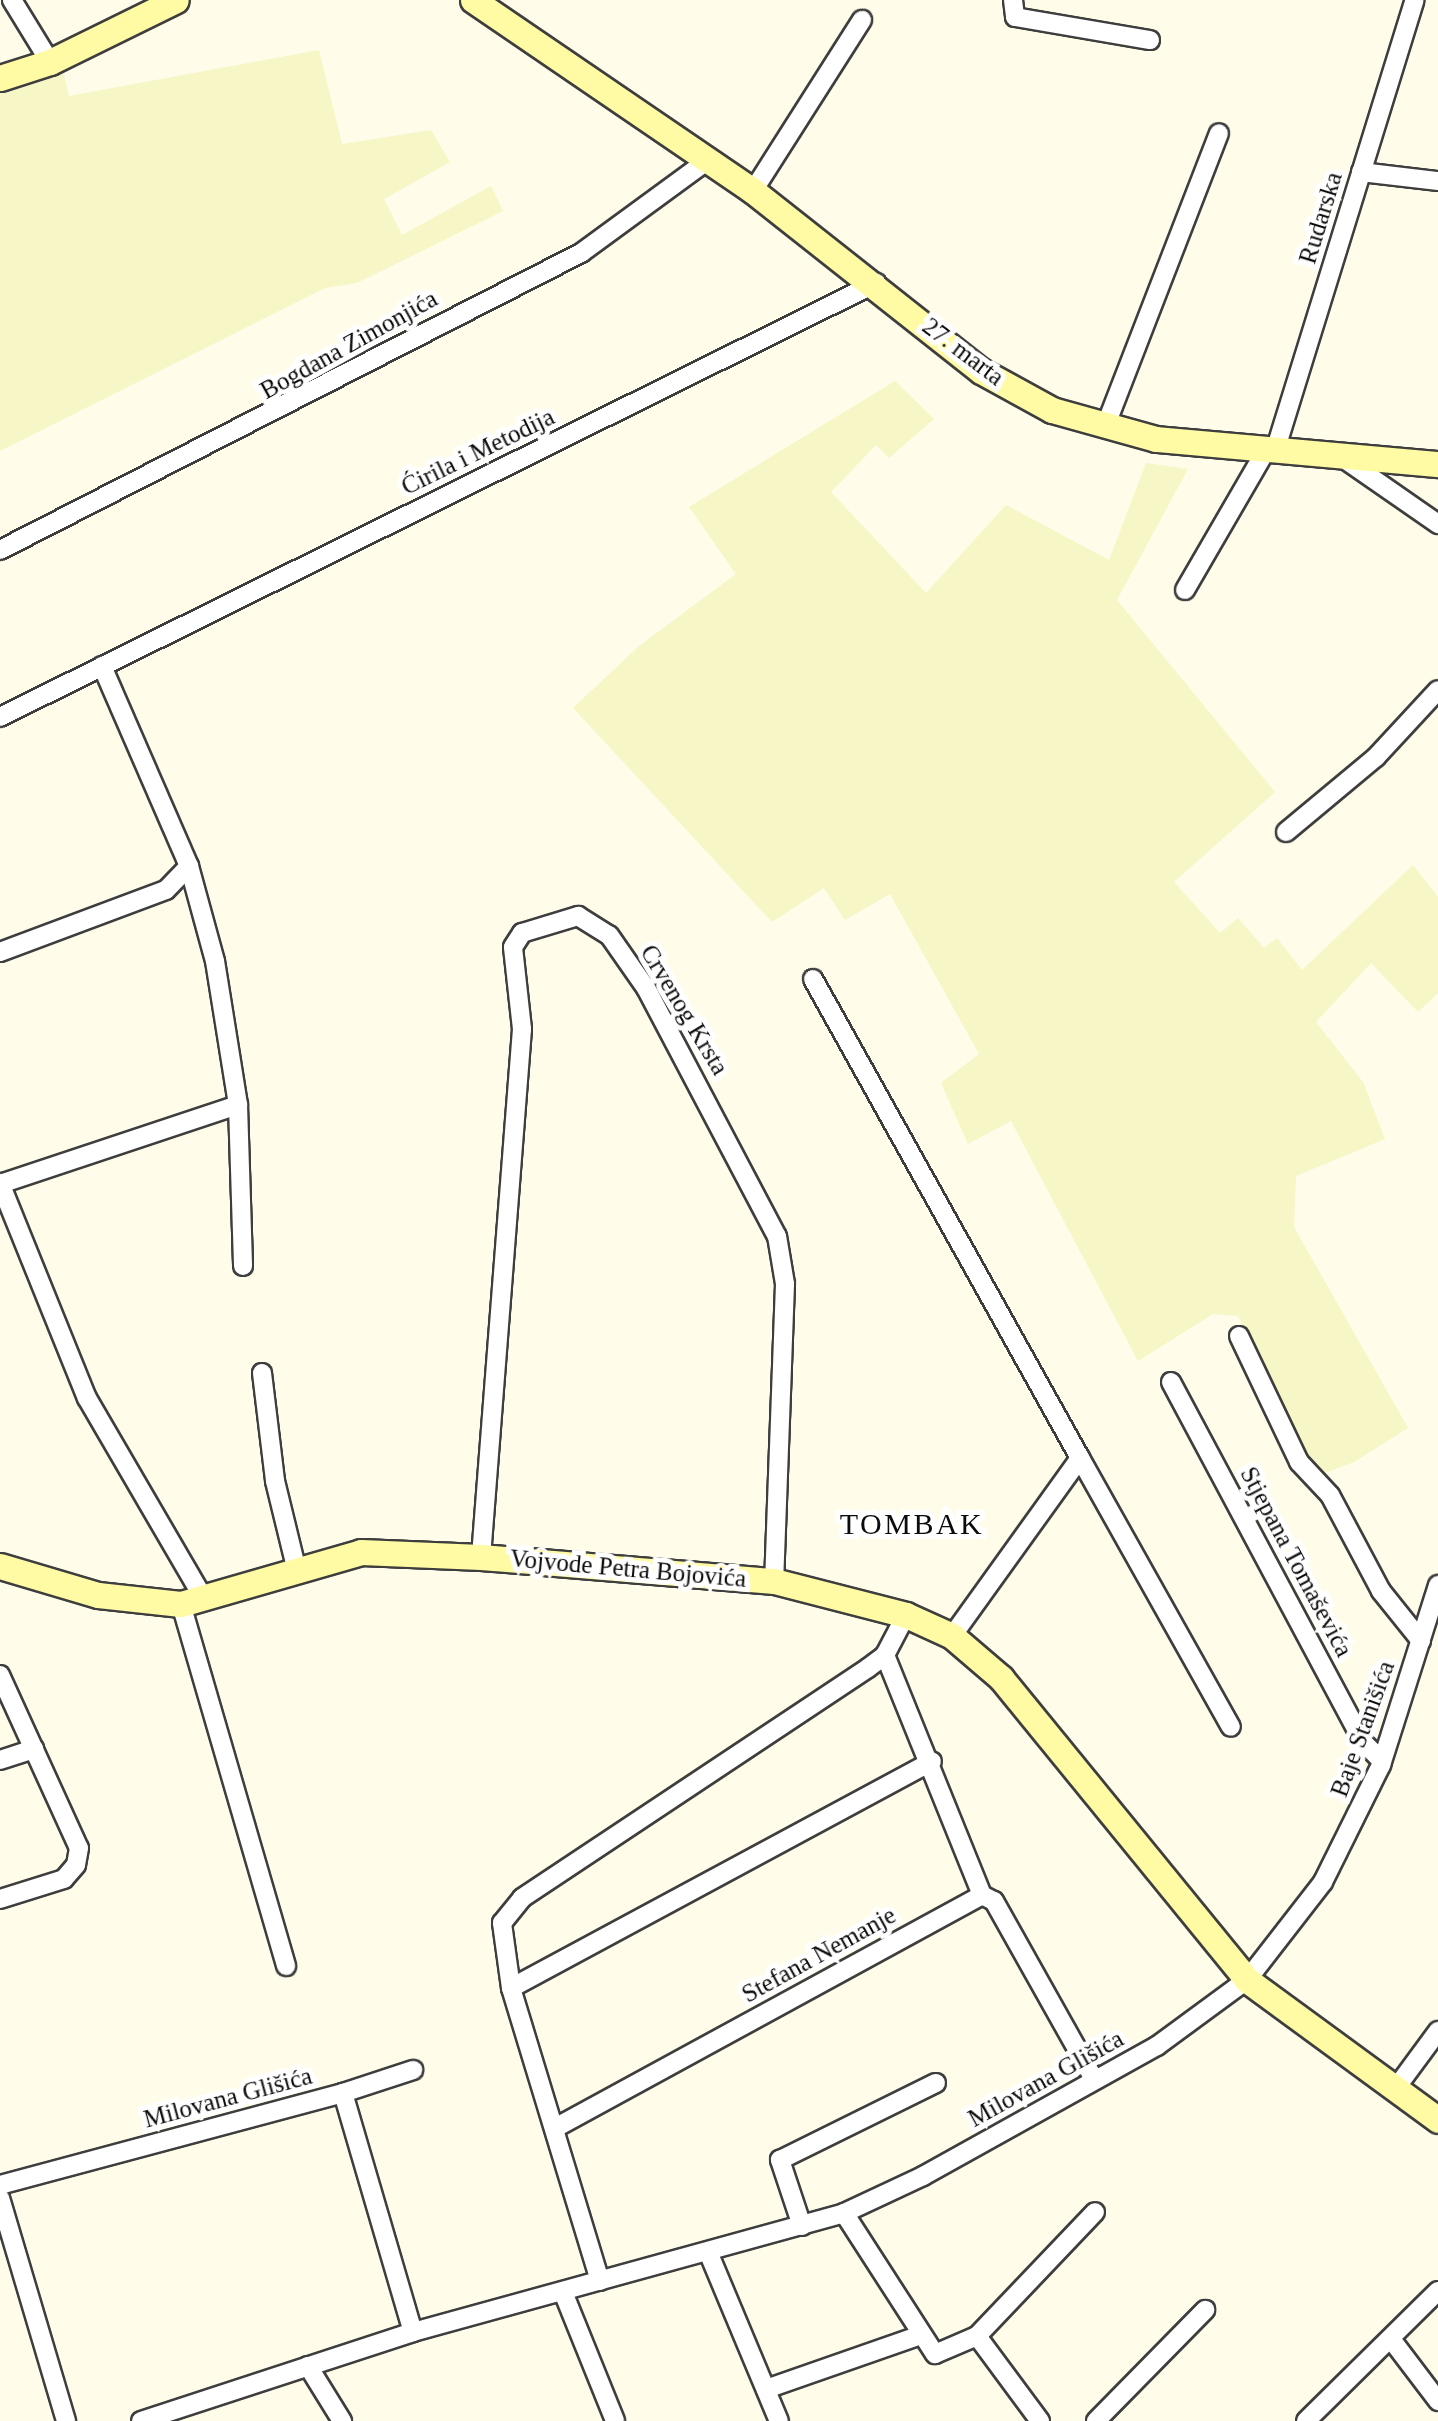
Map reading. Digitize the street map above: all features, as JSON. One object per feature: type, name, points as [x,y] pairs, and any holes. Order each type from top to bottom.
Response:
[{"type":"street","points":[[12,0],[50,62]]},
{"type":"street","points":[[0,78],[50,62],[176,0]]},
{"type":"street","name":"27. marta","points":[[473,0],[753,191],[876,283],[981,371],[1052,410],[1105,427],[1270,450],[1438,464]]},
{"type":"street","points":[[1014,0],[1015,17],[1150,40]]},
{"type":"street","name":"Rudarska","points":[[1270,450],[1415,0]]},
{"type":"street","points":[[753,191],[862,20]]},
{"type":"street","points":[[1105,427],[1219,132]]},
{"type":"street","name":"Bogdana Zimonjića","points":[[0,550],[581,253],[708,160]]},
{"type":"street","points":[[1361,172],[1438,181]]},
{"type":"street","name":"Ćirila i Metodija","points":[[0,717],[876,283]]},
{"type":"street","points":[[1185,590],[1270,450]]},
{"type":"street","points":[[1343,458],[1438,524]]},
{"type":"street","points":[[102,666],[189,866],[225,1009],[238,1106],[242,1266]]},
{"type":"street","points":[[1286,832],[1376,757],[1438,690]]},
{"type":"street","points":[[0,952],[166,890],[189,866]]},
{"type":"street","name":"Crvenog Krsta","points":[[481,1558],[522,1029],[512,947],[522,933],[578,916],[609,935],[646,988],[777,1236],[785,1284],[774,1580]]},
{"type":"street","points":[[812,980],[1230,1727]]},
{"type":"street","points":[[238,1106],[0,1184],[87,1398],[192,1601],[286,1966]]},
{"type":"street","name":"Baje Stanišića","points":[[1239,1336],[1299,1462],[1330,1496],[1381,1592],[1421,1640]]},
{"type":"street","points":[[262,1373],[269,1444],[296,1567]]},
{"type":"street","name":"Stjepana Tomaševića","points":[[1172,1382],[1363,1742],[1382,1761]]},
{"type":"street","points":[[952,1636],[1080,1458]]},
{"type":"street","name":"Vojvode Petra Bojovića","points":[[0,1566],[98,1594],[192,1601],[296,1567],[361,1552],[481,1558],[774,1580],[906,1615],[952,1636],[1001,1678],[1247,1980],[1438,2120]]},
{"type":"street","name":"Baje Stanišića","points":[[1247,1980],[1323,1882],[1382,1761],[1438,1585]]},
{"type":"street","points":[[600,2281],[511,1988],[502,1922],[522,1898],[885,1654],[906,1615]]},
{"type":"street","points":[[885,1654],[932,1762],[982,1895],[994,1901],[1094,2078]]},
{"type":"street","points":[[0,1676],[78,1848],[76,1866],[49,1886],[0,1898]]},
{"type":"street","points":[[0,1760],[34,1749]]},
{"type":"street","points":[[511,1988],[932,1762]]},
{"type":"street","name":"Stefana Nemanje","points":[[555,2128],[982,1895]]},
{"type":"street","name":"Milovana Glišića","points":[[141,2421],[187,2414],[308,2366],[413,2332],[708,2254],[844,2213],[923,2176],[1157,2046],[1247,1980]]},
{"type":"street","points":[[1396,2088],[1438,2031]]},
{"type":"street","points":[[344,2093],[413,2070]]},
{"type":"street","name":"Milovana Glišića","points":[[802,2226],[780,2160],[936,2083]]},
{"type":"street","name":"Milovana Glišića","points":[[0,2185],[344,2093],[413,2332]]},
{"type":"street","points":[[0,2198],[66,2421]]},
{"type":"street","points":[[844,2213],[935,2354],[978,2336],[1095,2212]]},
{"type":"street","points":[[708,2254],[779,2421]]},
{"type":"street","points":[[1306,2421],[1438,2291]]},
{"type":"street","points":[[563,2292],[615,2421]]},
{"type":"street","points":[[1096,2421],[1206,2310]]},
{"type":"street","points":[[766,2389],[922,2335]]},
{"type":"street","points":[[978,2336],[1040,2421]]},
{"type":"street","points":[[1391,2339],[1438,2401]]},
{"type":"street","points":[[308,2366],[342,2421]]},
{"type":"green space","points":[[319,50],[342,144],[431,130],[450,162],[384,199],[402,235],[491,186],[503,211],[357,283],[325,288],[0,451],[0,90],[62,66],[69,96]]},
{"type":"green space","points":[[895,381],[934,419],[889,458],[876,445],[831,492],[926,593],[1006,505],[1109,560],[1146,463],[1188,469],[1117,600],[1275,792],[1174,882],[1220,933],[1238,918],[1264,948],[1277,938],[1302,970],[1413,865],[1438,897],[1438,993],[1418,1012],[1371,963],[1316,1022],[1363,1082],[1385,1139],[1296,1176],[1294,1227],[1408,1428],[1354,1462],[1322,1474],[1296,1436],[1238,1316],[1213,1314],[1138,1361],[1011,1121],[968,1144],[941,1083],[979,1054],[890,894],[845,920],[824,888],[772,922],[573,708],[639,646],[736,574],[689,507]]},
{"type":"district","name":"TOMBAK","points":[[912,1524]]}]
